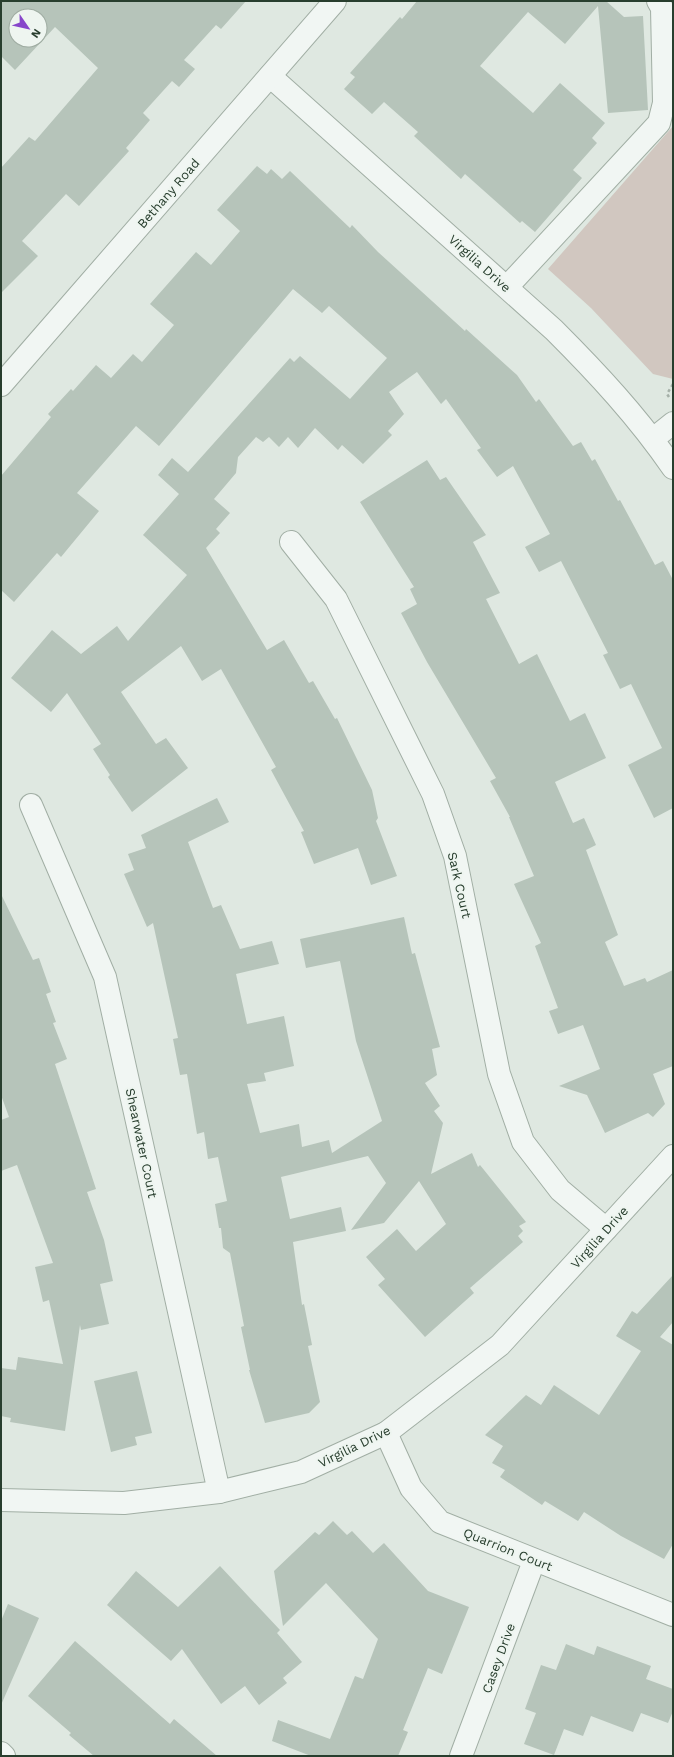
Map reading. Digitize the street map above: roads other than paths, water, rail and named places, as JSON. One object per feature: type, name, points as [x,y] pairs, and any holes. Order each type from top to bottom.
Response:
[{"type":"street","name":"Bethany Road","points":[[1,385],[335,1]]},
{"type":"street","points":[[507,287],[659,123],[664,103],[662,8],[658,1]]},
{"type":"street","name":"Virgilia Drive","points":[[270,76],[507,287],[597,372],[653,439],[673,468]]},
{"type":"street","points":[[653,439],[673,423]]},
{"type":"street","name":"Sark Court","points":[[291,542],[336,598],[432,794],[455,856],[499,1074],[523,1142],[560,1190],[606,1229]]},
{"type":"street","name":"Shearwater Court","points":[[31,804],[105,977],[219,1492]]},
{"type":"street","name":"Virgilia Drive","points":[[1,1500],[124,1503],[219,1492],[301,1472],[386,1433],[500,1345],[673,1156]]},
{"type":"street","name":"Quarrion Court","points":[[386,1433],[411,1488],[440,1522],[673,1616]]},
{"type":"street","name":"Casey Drive","points":[[462,1756],[534,1561]]},
{"type":"street","points":[[1,1753],[4,1756]]}]
